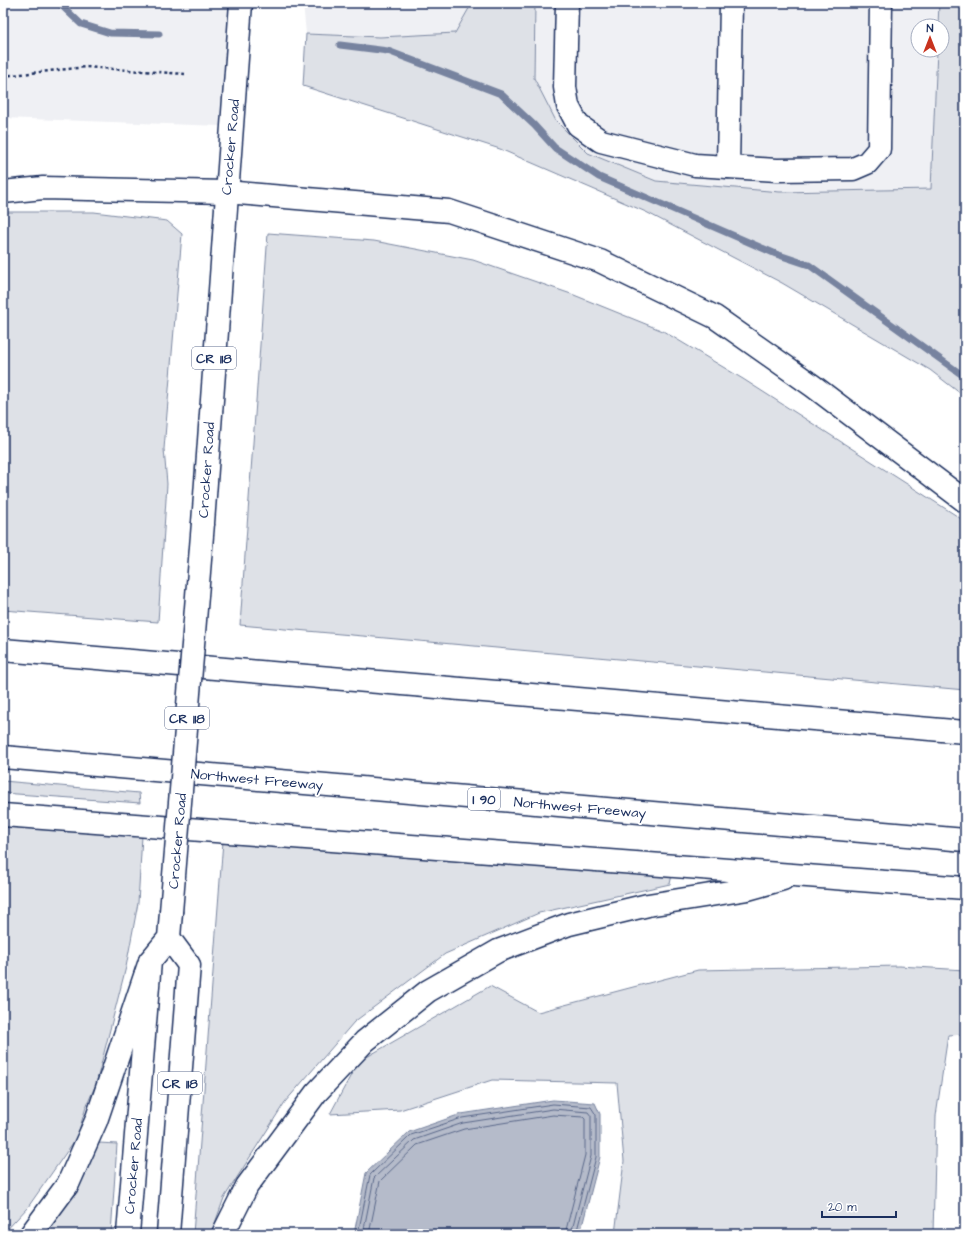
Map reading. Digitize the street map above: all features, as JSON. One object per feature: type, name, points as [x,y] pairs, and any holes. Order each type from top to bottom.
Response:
[{"type":"main road","name":"Crocker Road","points":[[169,938],[241,3]]},
{"type":"main road","points":[[567,3],[565,87],[568,106],[578,125],[601,141],[695,165],[777,170],[853,169],[868,163],[879,149],[881,3]]},
{"type":"main road","points":[[728,167],[731,3]]},
{"type":"main road","points":[[3,192],[43,188],[226,192],[449,212],[600,261],[715,317],[813,386],[965,502]]},
{"type":"main road","points":[[3,650],[965,732]]},
{"type":"main road","name":"Northwest Freeway","points":[[3,757],[965,840]]},
{"type":"main road","points":[[3,815],[965,888]]},
{"type":"main road","points":[[223,1234],[247,1186],[316,1093],[365,1041],[428,991],[498,951],[569,924],[648,905],[748,890],[795,875]]},
{"type":"main road","points":[[32,1234],[68,1184],[96,1122],[150,961],[169,938]]},
{"type":"main road","name":"CR 118","points":[[168,1234],[189,965],[169,938]]},
{"type":"main road","name":"Crocker Road","points":[[128,1234],[150,961]]},
{"type":"path","points":[[3,76],[86,67],[185,74]]},
{"type":"shaded area","points":[[3,3],[230,3],[221,126],[3,118]]},
{"type":"shaded area","points":[[303,3],[472,3],[456,33],[379,37],[306,34]]},
{"type":"shaded area","points":[[472,3],[535,3],[534,78],[556,121],[588,153],[656,181],[780,192],[931,189],[937,58],[950,58],[950,18],[938,18],[939,3],[965,3],[965,397],[930,370],[782,283],[646,212],[500,149],[303,86],[306,34],[380,37],[455,33]]},
{"type":"shaded area","points":[[535,3],[939,3],[938,18],[910,18],[910,58],[937,58],[931,189],[780,192],[656,181],[588,153],[556,121],[534,78]]},
{"type":"shaded area","points":[[3,212],[94,212],[167,221],[182,234],[164,449],[167,484],[158,622],[3,610]]},
{"type":"shaded area","points":[[268,233],[374,241],[473,260],[574,295],[663,331],[743,379],[957,516],[965,522],[965,690],[240,625]]},
{"type":"shaded area","points":[[3,781],[139,793],[140,803],[3,793]]},
{"type":"shaded area","points":[[3,826],[142,836],[138,903],[126,967],[96,1084],[86,1107],[77,1137],[28,1207],[3,1234]]},
{"type":"shaded area","points":[[223,841],[672,875],[670,884],[539,913],[445,954],[354,1022],[285,1102],[224,1198],[211,1234],[193,1234]]},
{"type":"shaded area","points":[[899,966],[965,970],[965,1034],[948,1035],[936,1116],[933,1234],[615,1234],[624,1161],[617,1083],[492,1080],[400,1110],[330,1114],[358,1062],[490,986],[538,1012],[698,970]]},
{"type":"shaded area","points":[[99,1143],[117,1144],[111,1234],[45,1234]]},
{"type":"water","points":[[553,1100],[595,1103],[600,1114],[600,1157],[580,1234],[354,1234],[366,1173],[409,1132],[461,1114]]},
{"type":"waterway","points":[[59,3],[81,24],[110,33],[159,34]]},
{"type":"waterway","points":[[340,45],[388,51],[501,94],[534,125],[555,148],[599,177],[776,254],[809,265],[965,377]]}]
